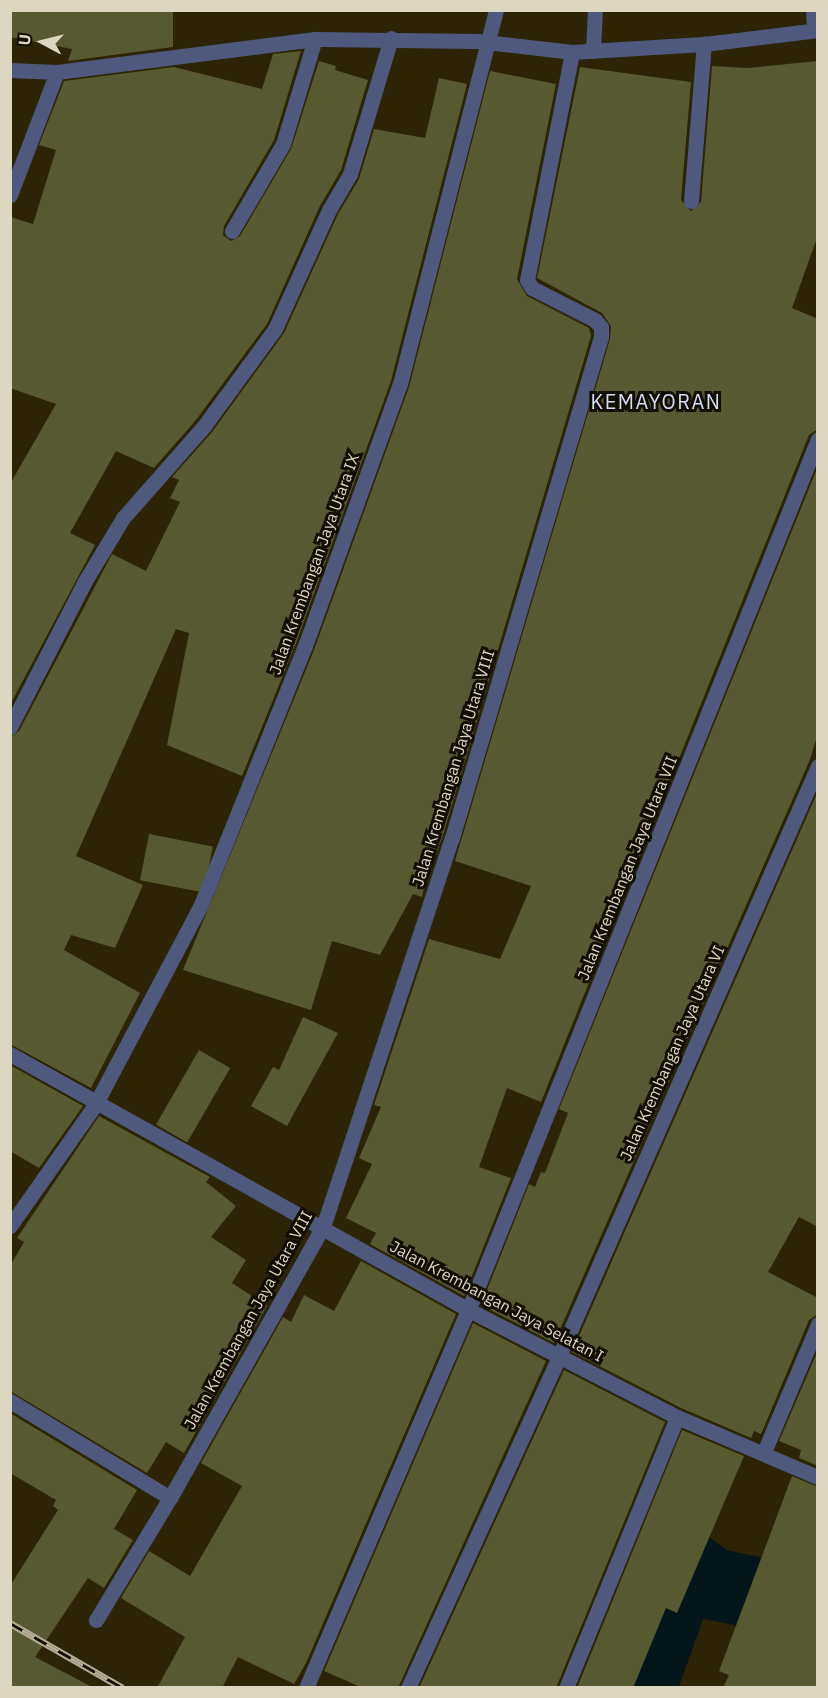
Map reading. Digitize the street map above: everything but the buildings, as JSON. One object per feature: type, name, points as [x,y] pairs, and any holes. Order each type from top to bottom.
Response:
[{"type":"street","name":"Jalan Krembangan Jaya Utara IX","points":[[10,1226],[95,1105],[200,908],[305,646],[400,384],[496,10]]},
{"type":"street","points":[[593,51],[595,10]]},
{"type":"street","points":[[10,70],[57,72],[315,39],[391,38],[487,42],[572,52],[704,44],[816,30],[813,10]]},
{"type":"street","points":[[10,727],[123,518],[204,426],[275,330],[329,210],[350,174],[391,38]]},
{"type":"street","points":[[232,231],[283,144],[315,39]]},
{"type":"street","points":[[691,201],[704,44]]},
{"type":"street","name":"Jalan Krembangan Jaya Utara VIII","points":[[96,1620],[170,1498],[323,1227],[452,838],[602,337],[595,320],[532,288],[527,280],[572,52]]},
{"type":"street","points":[[10,195],[57,72]]},
{"type":"street","name":"Jalan Krembangan Jaya Utara VII","points":[[306,1688],[469,1310],[818,439]]},
{"type":"street","name":"Jalan Krembangan Jaya Utara VI","points":[[408,1688],[560,1354],[818,766]]},
{"type":"street","name":"Jalan Krembangan Jaya Selatan I","points":[[10,1054],[95,1105],[323,1227],[469,1310],[560,1354],[677,1417],[764,1452],[818,1477]]},
{"type":"street","points":[[764,1452],[818,1324]]},
{"type":"street","points":[[10,1401],[170,1498]]},
{"type":"street","points":[[566,1688],[677,1417]]},
{"type":"waterway","points":[[640,1688],[685,1564],[713,1584],[818,1606]]},
{"type":"railway","points":[[10,1623],[123,1688]]},
{"type":"district","name":"KEMAYORAN","points":[[656,401]]}]
